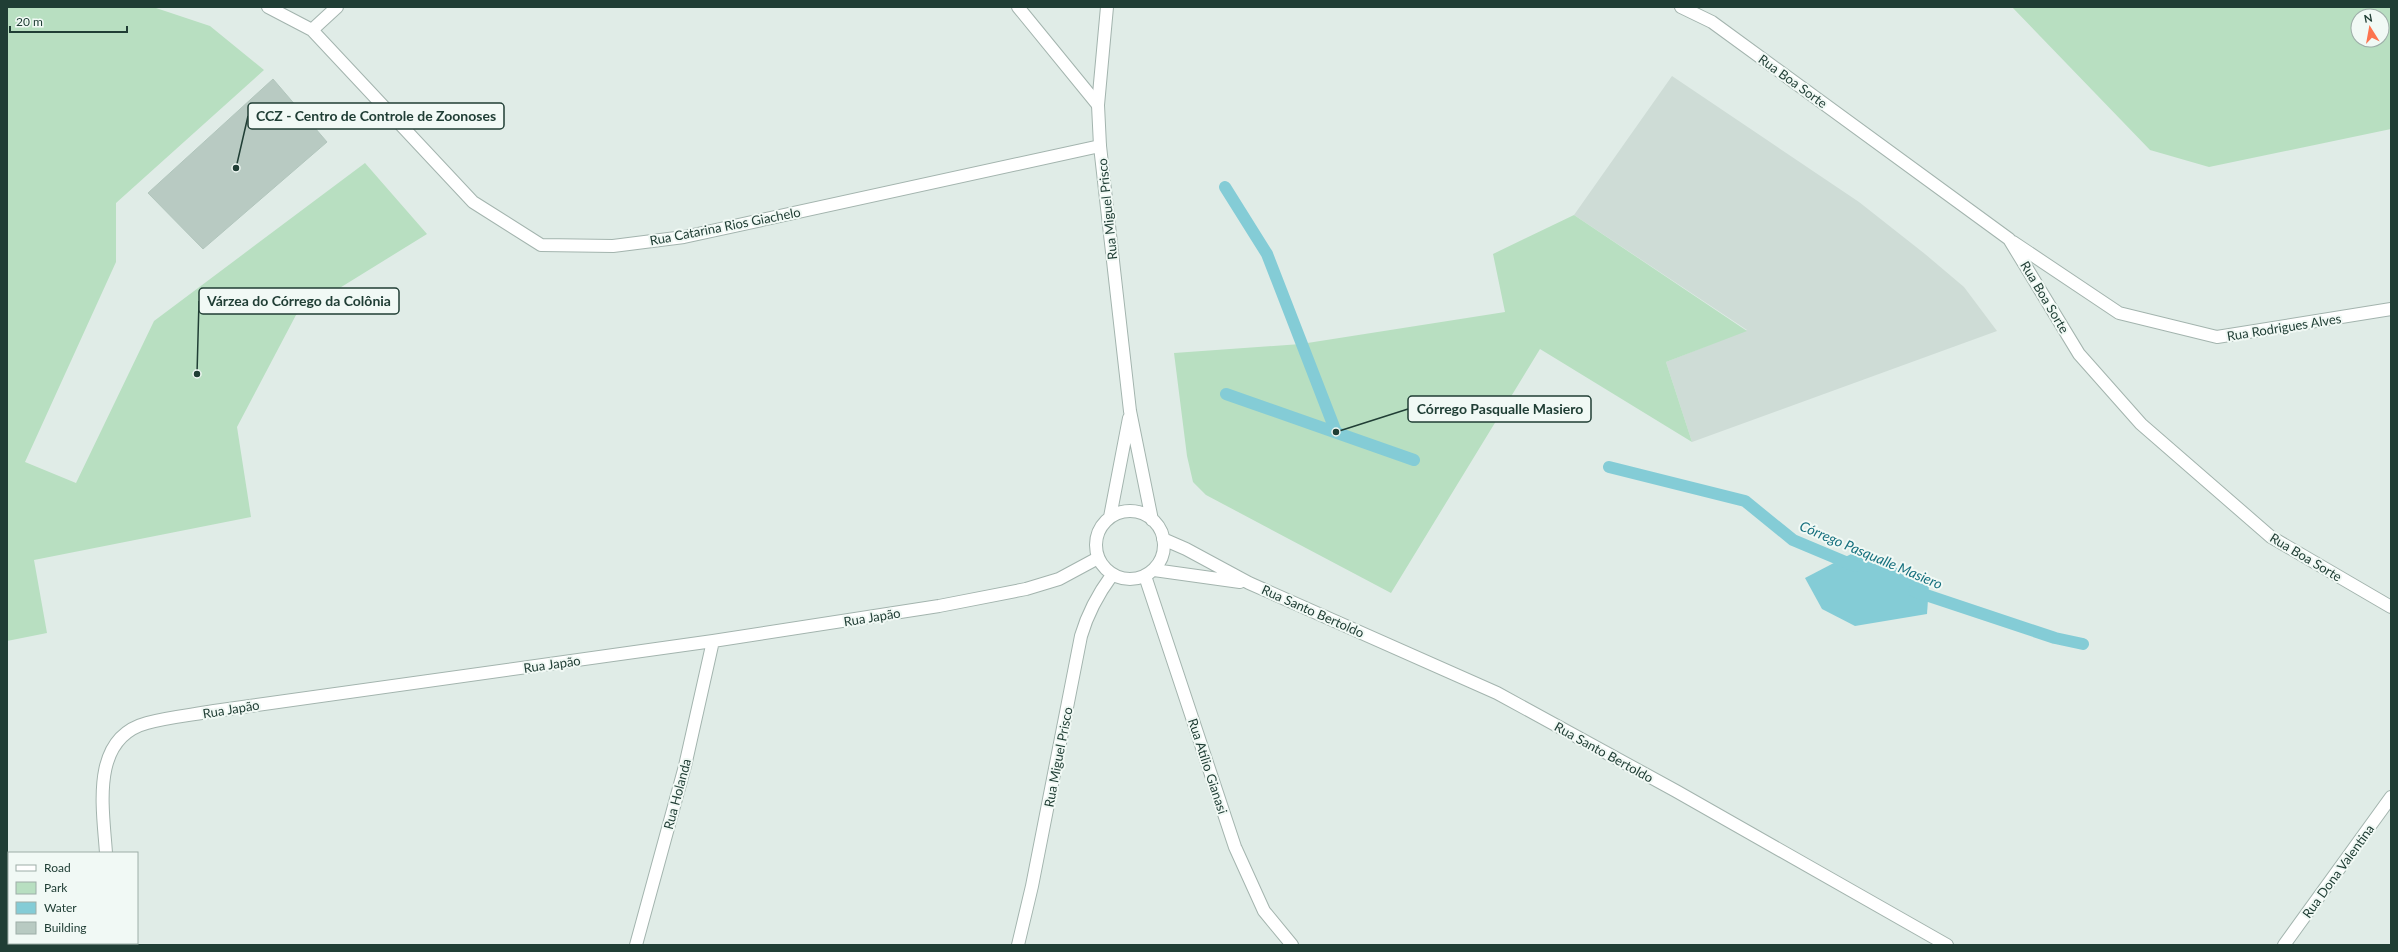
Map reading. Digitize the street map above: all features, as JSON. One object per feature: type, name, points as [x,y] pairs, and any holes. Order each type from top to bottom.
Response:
[{"type":"street","name":"Rua Catarina Rios Giachelo","points":[[268,7],[312,30],[472,202],[540,245],[613,246],[684,237],[1100,146]]},
{"type":"street","points":[[312,30],[337,7]]},
{"type":"street","points":[[1018,7],[1098,105]]},
{"type":"street","name":"Rua Miguel Prisco","points":[[1107,7],[1098,105],[1100,146],[1130,411],[1152,520]]},
{"type":"street","name":"Rua Boa Sorte","points":[[1681,7],[1712,22],[2009,239],[2079,354],[2141,424],[2271,538],[2391,607]]},
{"type":"street","name":"Rua Rodrigues Alves","points":[[2009,239],[2119,313],[2217,337],[2391,309]]},
{"type":"street","name":"Rua Miguel Prisco","points":[[1110,517],[1130,411]]},
{"type":"street","points":[[1132,511],[1142,514],[1152,520],[1159,528],[1163,539],[1163,550],[1149,573],[1123,579],[1112,575],[1103,568],[1098,558],[1096,547],[1097,536],[1102,526],[1110,517],[1132,511]]},
{"type":"street","name":"Rua Santo Bertoldo","points":[[1163,539],[1186,549],[1249,583],[1497,693],[1947,945]]},
{"type":"street","name":"Rua Japão","points":[[106,852],[102,788],[108,758],[122,735],[146,723],[214,711],[713,641],[939,606],[1026,589],[1059,579],[1098,558]]},
{"type":"street","name":"Rua Santo Bertoldo","points":[[1149,573],[1249,583]]},
{"type":"street","name":"Rua Atílio Gianasi","points":[[1149,573],[1234,847],[1264,911],[1292,945]]},
{"type":"street","name":"Rua Miguel Prisco","points":[[1018,945],[1032,886],[1081,636],[1087,615],[1097,595],[1112,575]]},
{"type":"street","name":"Rua Holanda","points":[[636,945],[685,766],[713,641]]},
{"type":"street","name":"Rua Dona Valentina","points":[[2284,945],[2391,797]]},
{"type":"shaded area","points":[[1672,76],[1859,202],[1964,287],[1997,331],[1692,442],[1666,362],[1747,330],[1574,215]]},
{"type":"green space","points":[[7,7],[153,7],[210,26],[264,70],[116,203],[116,262],[25,462],[76,483],[154,321],[365,163],[427,234],[296,315],[237,427],[251,517],[34,560],[47,633],[7,641]]},
{"type":"green space","points":[[2012,7],[2391,7],[2391,129],[2209,167],[2150,150]]},
{"type":"green space","points":[[1574,215],[1747,331],[1666,362],[1692,442],[1540,349],[1391,593],[1206,495],[1193,482],[1187,456],[1174,353],[1301,344],[1505,312],[1493,254]]},
{"type":"water","points":[[1853,553],[1885,562],[1929,585],[1927,614],[1855,626],[1822,609],[1805,578]]},
{"type":"building","points":[[273,79],[327,142],[203,249],[148,193]]},
{"type":"waterway","name":"Córrego Pasqualle Masiero","points":[[1225,187],[1267,254],[1336,432]]},
{"type":"waterway","name":"Córrego Pasqualle Masiero","points":[[1226,394],[1414,460]]},
{"type":"waterway","name":"Córrego Pasqualle Masiero","points":[[1609,467],[1745,501],[1793,540],[1855,566]]},
{"type":"waterway","name":"Córrego Pasqualle Masiero","points":[[1914,591],[2055,638],[2083,644]]},
{"type":"place","name":"CCZ - Centro de Controle de Zoonoses","points":[[236,168]]},
{"type":"place","name":"Várzea do Córrego da Colônia","points":[[197,374]]},
{"type":"place","name":"Córrego Pasqualle Masiero","points":[[1336,432]]}]
